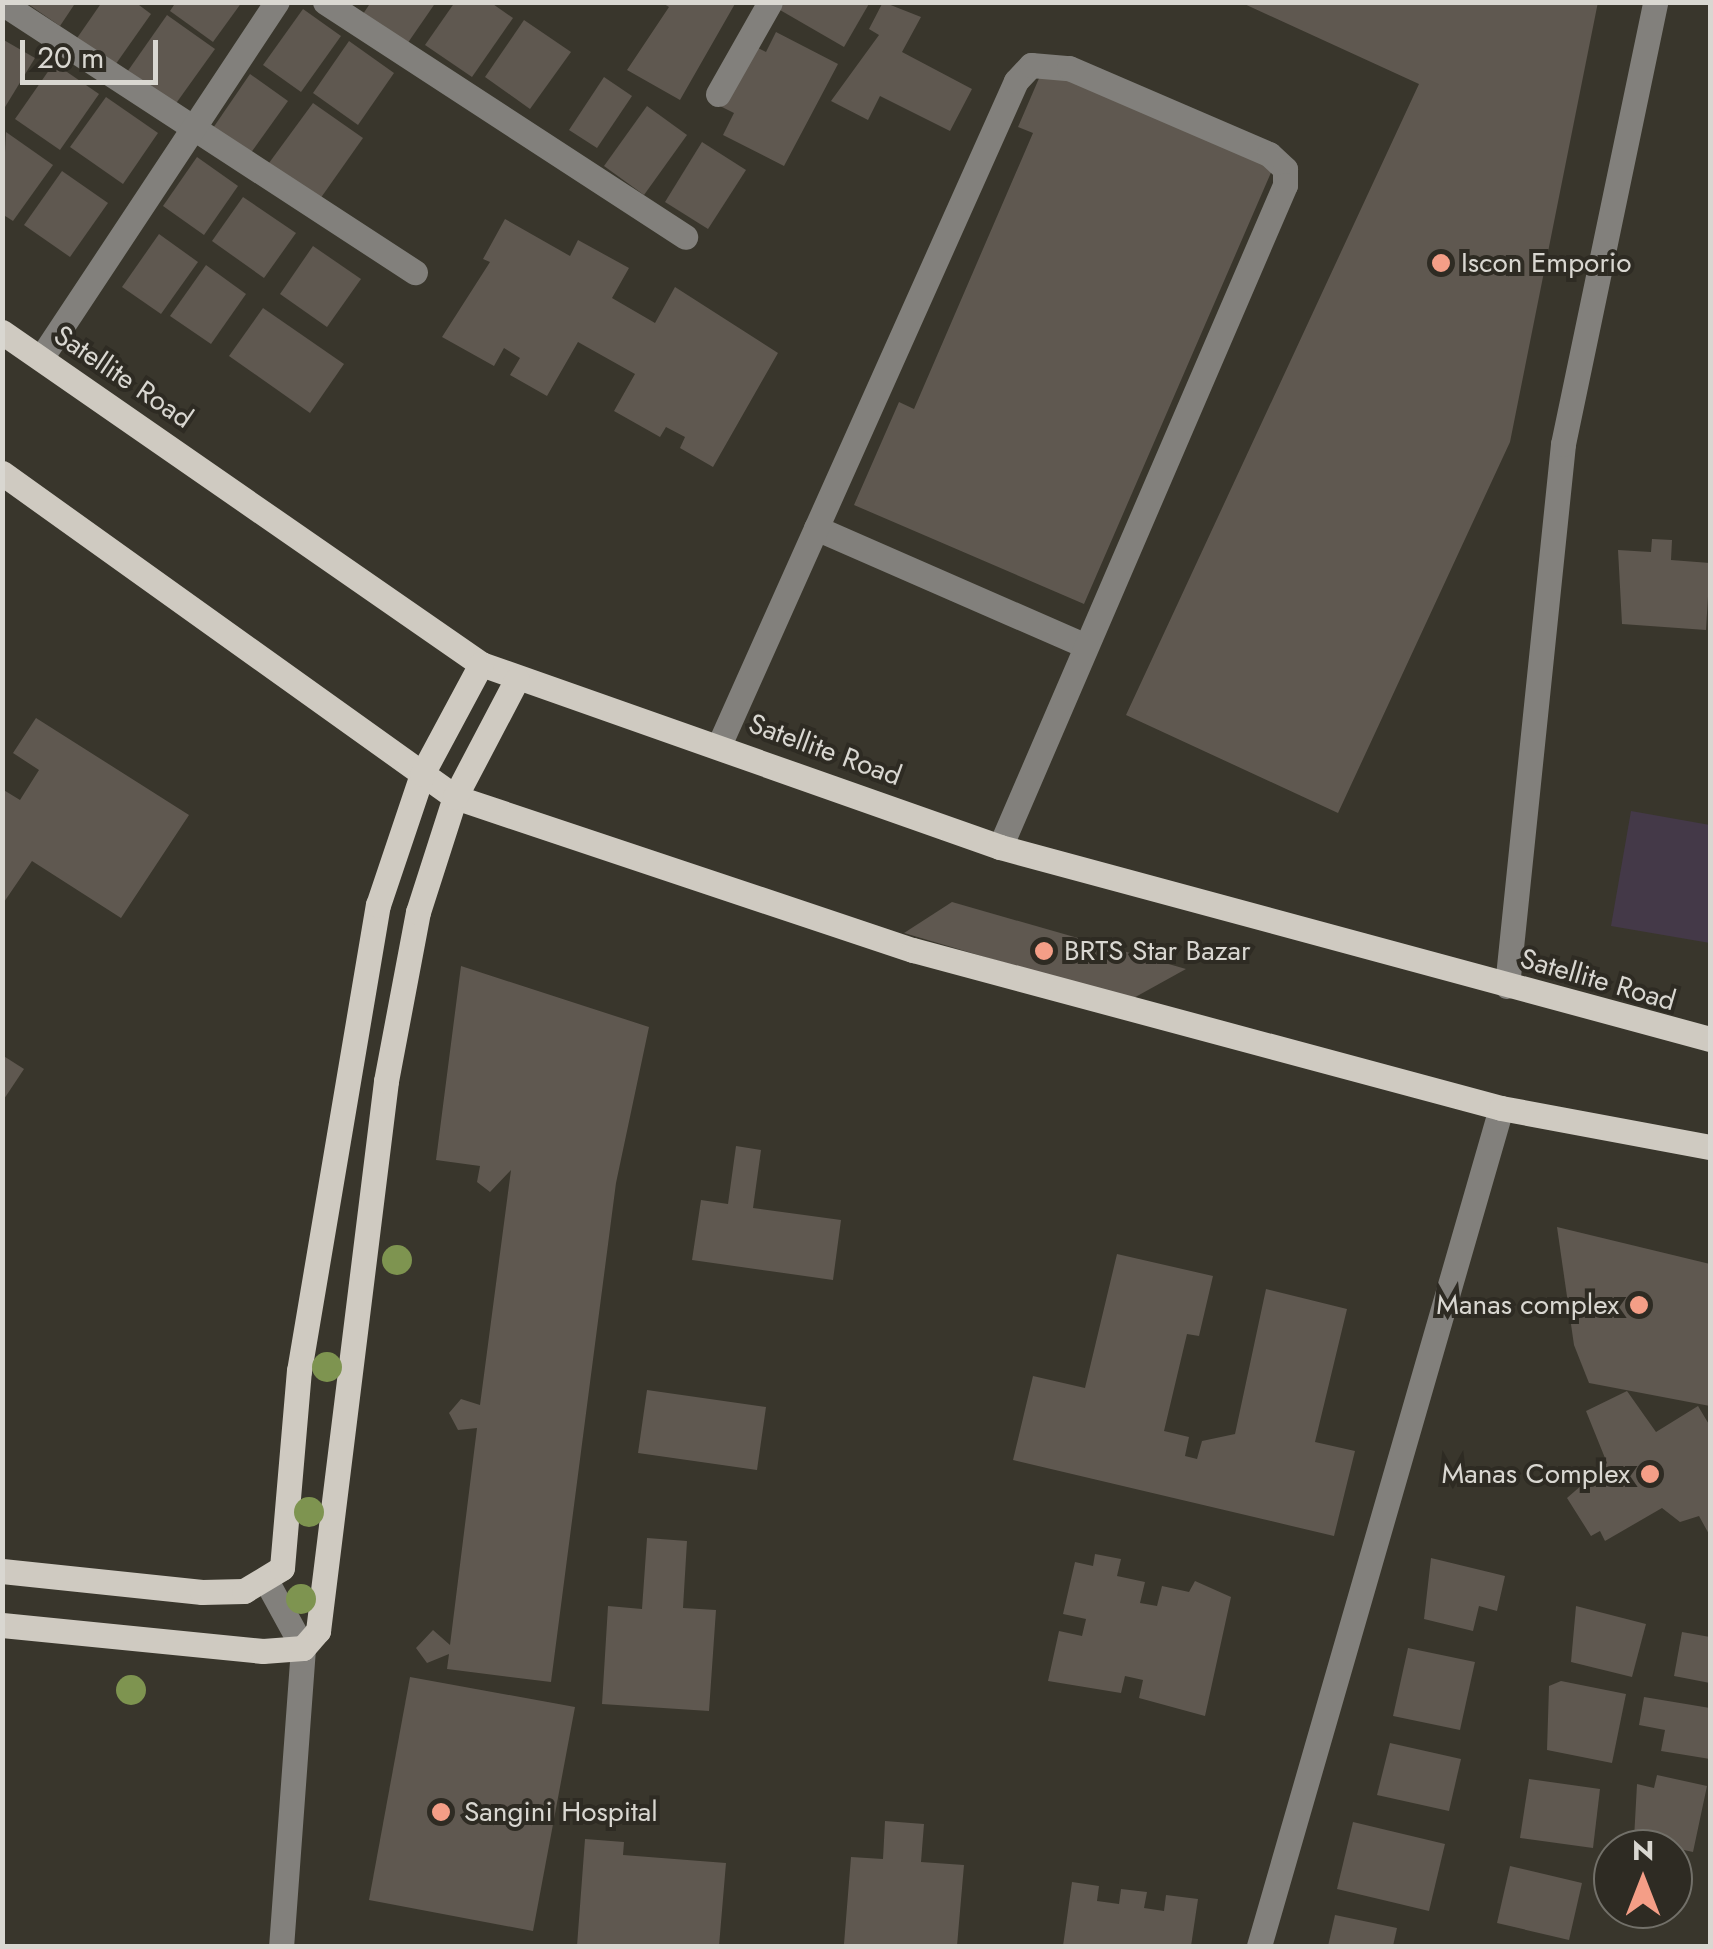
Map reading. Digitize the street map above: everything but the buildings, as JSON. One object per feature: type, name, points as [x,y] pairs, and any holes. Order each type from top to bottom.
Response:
[{"type":"main road","name":"Satellite Road","points":[[2,332],[481,664],[517,679],[720,742],[1000,847],[1710,1039]]},
{"type":"main road","points":[[2,473],[455,798],[913,950],[1501,1108],[1710,1147]]},
{"type":"main road","points":[[2,1572],[202,1592],[268,1584],[289,1542],[299,1371],[345,1074],[378,905],[422,774],[481,664]]},
{"type":"main road","points":[[2,1626],[303,1648],[318,1631],[331,1563],[386,1080],[418,912],[455,798],[517,679]]},
{"type":"street","points":[[41,358],[277,2]]},
{"type":"street","points":[[325,2],[685,236]]},
{"type":"street","points":[[718,94],[770,2]]},
{"type":"street","points":[[1508,986],[1563,444],[1654,2]]},
{"type":"street","points":[[2,3],[415,272]]},
{"type":"street","points":[[720,742],[1016,81],[1031,65],[1069,68],[1269,154],[1285,169],[1280,197],[1000,847]]},
{"type":"street","points":[[816,528],[1084,645]]},
{"type":"street","points":[[1259,1946],[1501,1108]]},
{"type":"street","points":[[268,1584],[303,1648],[281,1946]]},
{"type":"shaded area","points":[[1631,811],[1710,825],[1710,943],[1611,926]]},
{"type":"place","name":"Iscon Emporio","points":[[1441,263]]},
{"type":"place","name":"BRTS Star Bazar","points":[[1044,951]]},
{"type":"place","name":"Manas complex","points":[[1639,1305]]},
{"type":"place","name":"Manas Complex","points":[[1650,1474]]},
{"type":"place","name":"Sangini Hospital","points":[[441,1812]]}]
